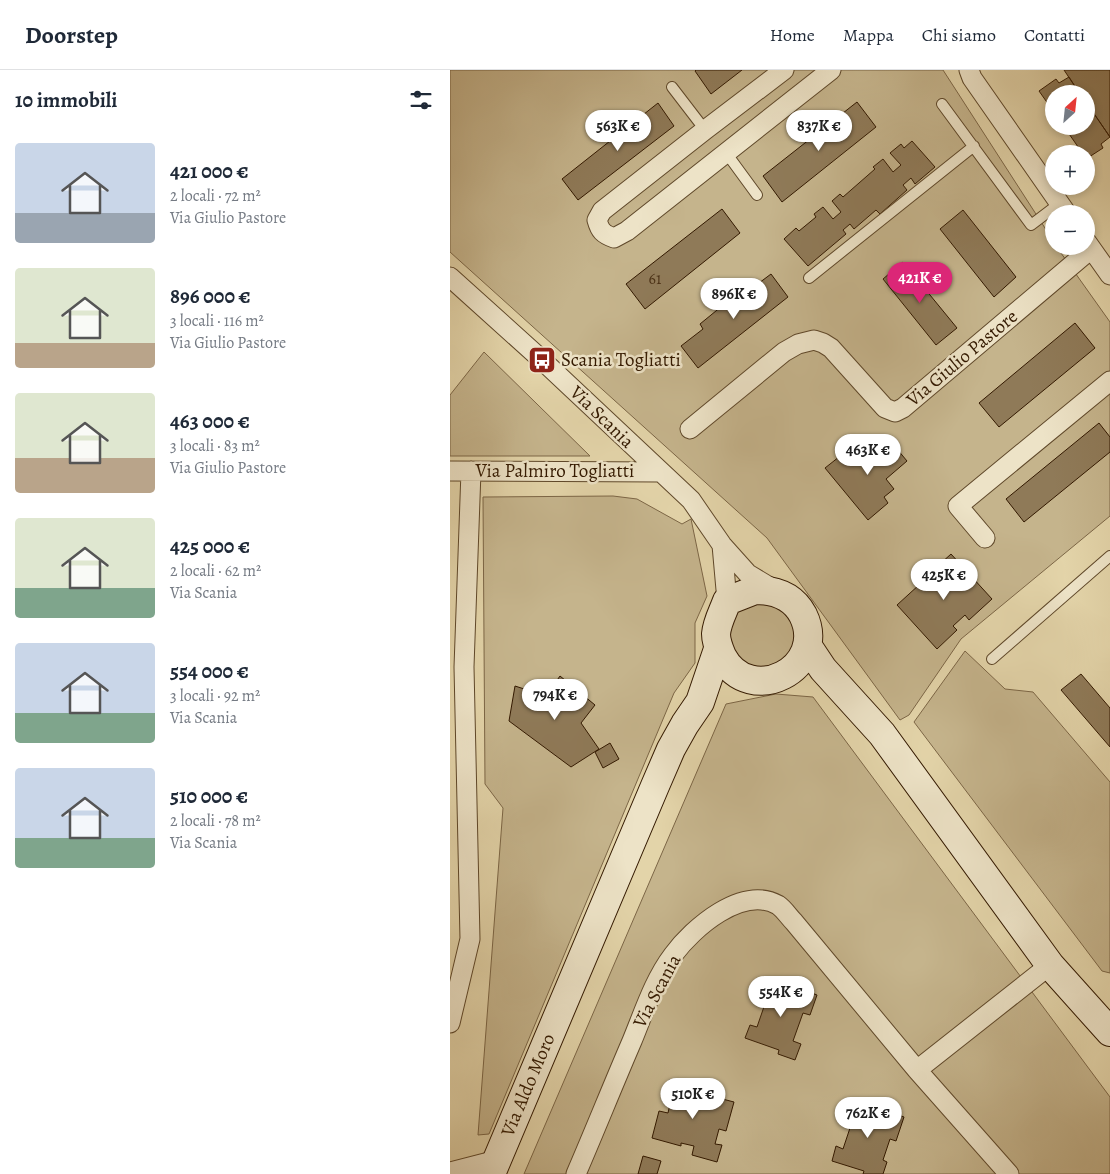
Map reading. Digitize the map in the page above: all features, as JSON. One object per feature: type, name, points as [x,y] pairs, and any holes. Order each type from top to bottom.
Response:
[{"type":"main road","points":[[727,601],[755,590],[768,590],[780,593]]},
{"type":"main road","name":"Via Scania","points":[[780,593],[800,609],[807,626],[807,645],[823,669],[882,734],[1050,965],[1110,1032]]},
{"type":"main road","name":"Via Scania","points":[[700,702],[718,649],[716,636],[718,623],[727,601]]},
{"type":"main road","points":[[780,678],[792,670],[802,658],[807,645]]},
{"type":"main road","points":[[718,649],[726,663],[737,674],[752,680]]},
{"type":"main road","name":"Via Scania","points":[[752,680],[766,681],[780,678],[811,684],[851,699]]},
{"type":"main road","points":[[700,702],[752,680]]},
{"type":"main road","name":"Via Aldo Moro","points":[[494,1167],[671,749],[700,702]]},
{"type":"main road","name":"Via Scania","points":[[1070,989],[1104,1007],[1110,1007]]},
{"type":"street","points":[[784,70],[602,212],[597,220],[600,229],[605,235],[614,238],[627,231],[727,154],[831,70]]},
{"type":"street","points":[[969,70],[972,78],[1061,205]]},
{"type":"street","points":[[1095,254],[1110,276]]},
{"type":"street","name":"Via Giulio Pastore","points":[[690,430],[784,352],[798,344],[814,340],[830,348],[886,408],[895,412],[903,408],[1078,255]]},
{"type":"street","name":"Via Scania","points":[[450,277],[542,360],[691,500],[722,545],[748,574],[780,593]]},
{"type":"street","points":[[985,538],[958,506],[1110,381]]},
{"type":"street","points":[[450,1023],[470,939],[458,770],[457,668],[471,470]]},
{"type":"street","name":"Via Palmiro Togliatti","points":[[450,471],[661,472]]},
{"type":"street","name":"Via Scania","points":[[722,545],[727,601]]},
{"type":"street","name":"Via Scania","points":[[576,1174],[652,993],[673,956],[708,920],[730,906],[750,900],[763,901],[778,906],[794,922],[917,1070],[1009,1174]]},
{"type":"street","points":[[917,1070],[1050,965]]},
{"type":"street","points":[[450,1172],[494,1167]]},
{"type":"lane","points":[[672,87],[705,130]]},
{"type":"lane","points":[[942,104],[1031,224],[1045,217]]},
{"type":"lane","points":[[809,278],[974,146]]},
{"type":"lane","points":[[727,154],[757,195]]},
{"type":"lane","points":[[992,659],[1110,556]]},
{"type":"shaded area","points":[[450,70],[943,70],[1045,228],[1045,255],[1062,255],[1110,322],[1110,516],[961,639],[909,715],[900,720],[767,538],[450,252]]},
{"type":"shaded area","points":[[484,352],[590,456],[450,456],[450,395]]},
{"type":"shaded area","points":[[613,496],[637,499],[682,524],[691,519],[707,596],[695,623],[695,663],[674,693],[489,1134],[478,1135],[503,808],[485,784],[483,497]]},
{"type":"shaded area","points":[[754,599],[786,609],[796,629],[792,652],[775,667],[751,669],[731,655],[728,621],[743,605]]},
{"type":"shaded area","points":[[965,651],[1005,689],[1033,692],[1110,782],[1110,973],[1102,971],[914,722]]},
{"type":"shaded area","points":[[776,694],[813,697],[1110,1097],[1110,1174],[524,1174],[726,704]]},
{"type":"building","points":[[696,70],[742,70],[711,94]]},
{"type":"building","points":[[1064,70],[1110,70],[1110,137],[1095,115],[1095,85],[1074,85]]},
{"type":"building","points":[[1069,77],[1074,85],[1048,85],[1056,79],[1059,83]]},
{"type":"building","points":[[1045,87],[1045,100],[1039,91]]},
{"type":"building","points":[[857,102],[876,127],[782,202],[763,176]]},
{"type":"building","points":[[658,103],[674,126],[578,200],[562,179]]},
{"type":"building","points":[[1095,115],[1110,137],[1101,144],[1103,148],[1095,153],[1095,145],[1077,145],[1070,135],[1095,135]]},
{"type":"building","points":[[912,141],[935,167],[915,184],[911,178],[903,185],[907,190],[880,214],[876,210],[854,229],[850,224],[843,230],[846,234],[808,266],[784,239],[796,228],[799,231],[816,217],[814,214],[823,207],[833,219],[841,212],[832,201],[840,194],[843,197],[875,169],[873,167],[883,159],[893,172],[901,165],[890,153],[901,144],[904,148]]},
{"type":"building","points":[[722,209],[740,233],[645,309],[626,284]]},
{"type":"building","points":[[963,210],[1016,277],[994,297],[940,229]]},
{"type":"building","points":[[903,262],[957,328],[936,345],[883,279]]},
{"type":"building","points":[[771,274],[788,297],[698,368],[681,346],[703,329],[700,324],[744,288],[747,292]]},
{"type":"building","points":[[1075,323],[1095,348],[999,427],[979,403]]},
{"type":"building","points":[[1099,423],[1110,437],[1110,452],[1024,522],[1006,499]]},
{"type":"building","points":[[887,437],[907,461],[886,479],[894,489],[884,497],[888,503],[868,520],[825,468],[844,453],[848,458],[857,450],[863,457]]},
{"type":"building","points":[[951,554],[992,599],[969,620],[965,615],[953,626],[957,630],[937,649],[897,605],[920,584],[923,588],[932,579],[928,575]]},
{"type":"building","points":[[1081,674],[1110,708],[1110,747],[1061,690]]},
{"type":"building","points":[[560,676],[595,705],[581,723],[599,749],[571,767],[509,721],[515,686],[546,696]]},
{"type":"building","points":[[610,743],[619,759],[603,768],[595,752]]},
{"type":"building","points":[[767,977],[781,982],[779,987],[800,994],[801,989],[817,995],[810,1015],[803,1013],[793,1041],[801,1044],[795,1060],[778,1054],[779,1050],[745,1038],[750,1025],[757,1027],[767,998],[760,996]]},
{"type":"building","points":[[669,1080],[694,1087],[692,1094],[706,1098],[707,1095],[734,1102],[726,1131],[719,1129],[715,1144],[722,1145],[717,1162],[692,1155],[694,1146],[681,1143],[681,1146],[652,1138],[659,1111],[668,1113],[670,1104],[663,1102]]},
{"type":"building","points":[[851,1099],[868,1104],[866,1110],[884,1116],[885,1110],[904,1117],[896,1141],[890,1139],[883,1160],[887,1162],[883,1174],[863,1174],[864,1171],[832,1161],[836,1146],[843,1149],[851,1125],[844,1122]]},
{"type":"building","points":[[643,1156],[661,1161],[657,1174],[638,1174]]},
{"type":"place","name":"Scania Togliatti","points":[[542,360]]}]
